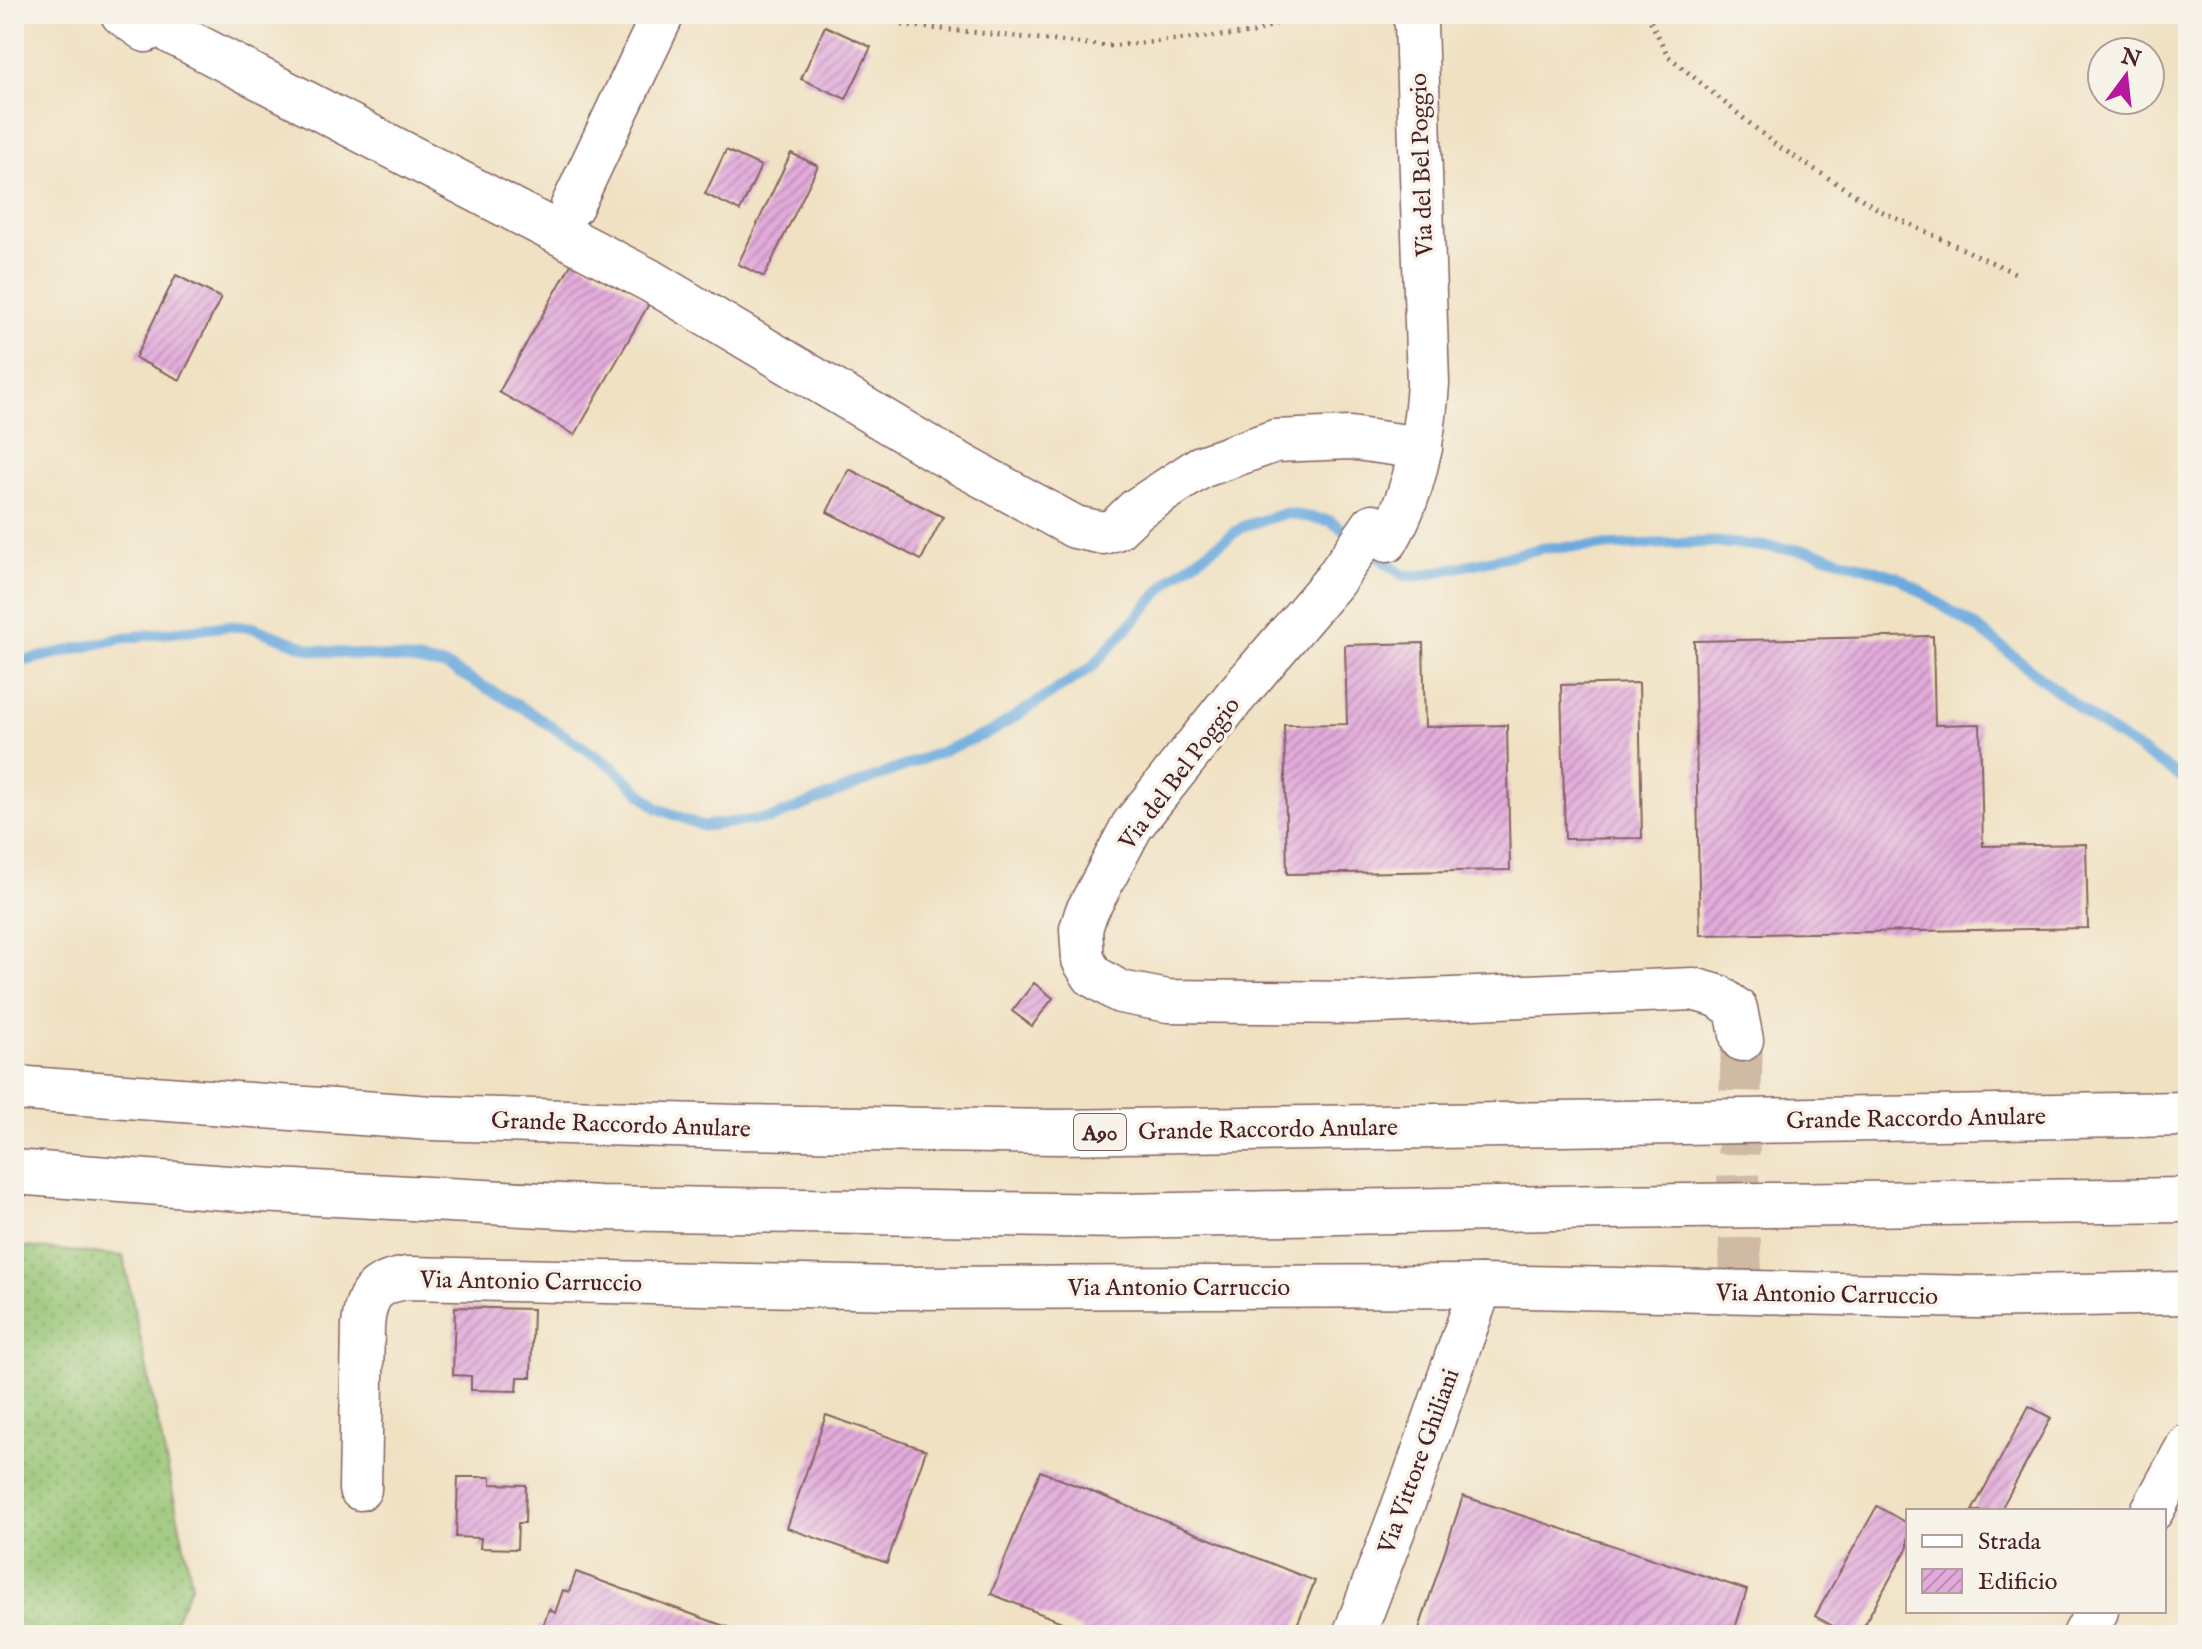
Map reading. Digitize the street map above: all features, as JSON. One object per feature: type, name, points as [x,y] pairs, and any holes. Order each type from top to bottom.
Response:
[{"type":"highway","name":"Grande Raccordo Anulare","points":[[14,1088],[431,1118],[1057,1132],[2188,1114]]},
{"type":"highway","points":[[14,1172],[538,1206],[981,1215],[1120,1216],[1559,1207],[2188,1200]]},
{"type":"street","points":[[572,206],[663,14]]},
{"type":"street","name":"Via del Bel Poggio","points":[[1413,14],[1416,24],[1428,383],[1418,468],[1388,520],[1233,699],[1132,826],[1086,913],[1081,929],[1083,960],[1093,976],[1120,992],[1168,1001],[1356,1003],[1693,989],[1718,996],[1736,1009],[1742,1040]]},
{"type":"street","points":[[147,26],[649,280],[931,448],[1075,527],[1103,533],[1116,529],[1137,509],[1201,467],[1275,441],[1350,438],[1421,448]]},
{"type":"street","name":"Via Antonio Carruccio","points":[[360,1489],[366,1301],[372,1291],[396,1280],[899,1288],[1741,1285],[1976,1297],[2188,1293]]},
{"type":"street","name":"Via Vittore Ghiliani","points":[[1354,1635],[1481,1286]]},
{"type":"street","points":[[2153,1509],[2188,1445]]},
{"type":"street","points":[[2084,1635],[2096,1613]]},
{"type":"path","points":[[902,25],[1107,46],[1253,33],[1300,14]]},
{"type":"path","points":[[1647,14],[1668,56],[1776,145],[1881,211],[2015,273]]},
{"type":"green space","points":[[14,1246],[123,1256],[192,1584],[168,1635],[14,1635]]},
{"type":"building","points":[[825,26],[871,47],[846,99],[801,79]]},
{"type":"building","points":[[726,150],[761,166],[740,211],[705,194]]},
{"type":"building","points":[[791,153],[818,166],[764,277],[738,264]]},
{"type":"building","points":[[574,259],[650,302],[575,435],[499,392]]},
{"type":"building","points":[[176,275],[221,298],[180,380],[135,358]]},
{"type":"building","points":[[849,469],[943,517],[921,560],[827,512]]},
{"type":"building","points":[[1933,636],[1935,725],[1980,724],[1983,846],[2086,844],[2088,928],[1700,935],[1694,641]]},
{"type":"building","points":[[1423,643],[1425,727],[1507,725],[1510,870],[1287,874],[1284,725],[1347,724],[1345,645]]},
{"type":"building","points":[[1639,683],[1642,838],[1565,839],[1561,685]]},
{"type":"building","points":[[1034,983],[1053,998],[1032,1026],[1012,1011]]},
{"type":"building","points":[[455,1307],[533,1309],[531,1377],[518,1377],[517,1391],[471,1390],[471,1376],[453,1375]]},
{"type":"building","points":[[2029,1406],[2051,1418],[2001,1509],[1973,1509]]},
{"type":"building","points":[[826,1415],[926,1450],[887,1563],[787,1528]]},
{"type":"building","points":[[1040,1471],[1315,1581],[1293,1635],[1080,1635],[1082,1630],[991,1594]]},
{"type":"building","points":[[458,1477],[491,1477],[491,1484],[526,1485],[525,1523],[518,1523],[517,1549],[480,1548],[481,1538],[456,1537]]},
{"type":"building","points":[[1463,1496],[1747,1590],[1733,1635],[1417,1635]]},
{"type":"building","points":[[1877,1506],[1906,1523],[1906,1551],[1858,1635],[1849,1635],[1815,1616]]},
{"type":"building","points":[[576,1572],[749,1635],[536,1635],[549,1609],[555,1613],[563,1590],[569,1592]]},
{"type":"waterway","points":[[14,659],[28,660],[122,638],[227,626],[251,627],[313,650],[446,666],[525,709],[613,767],[657,808],[703,826],[772,818],[991,732],[1092,667],[1174,576],[1244,526],[1286,513],[1330,521],[1354,537]]},
{"type":"waterway","points":[[1373,553],[1403,575],[1419,576],[1544,548],[1717,542],[1811,551],[1898,577],[1979,629],[2098,723],[2188,782]]},
{"type":"tunnel","points":[[1741,1280],[1738,1173],[1742,1040]]}]
